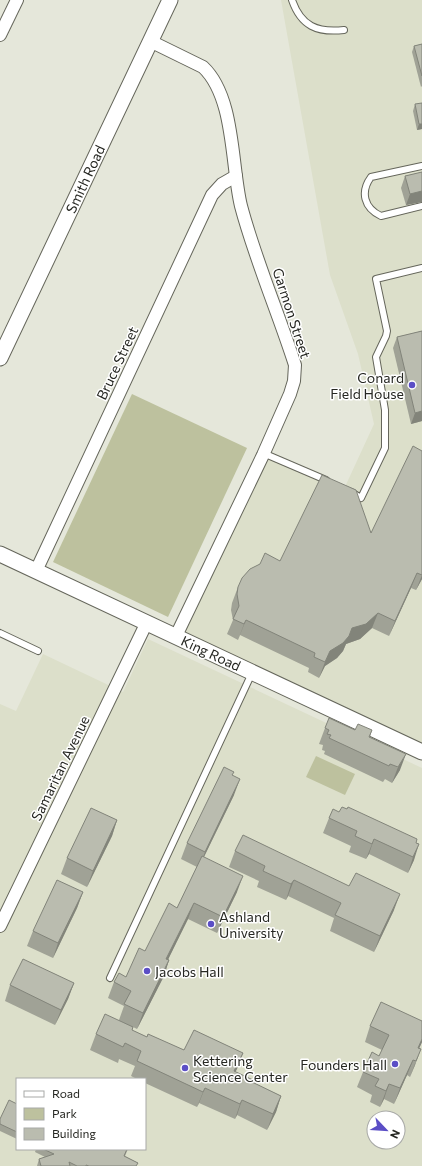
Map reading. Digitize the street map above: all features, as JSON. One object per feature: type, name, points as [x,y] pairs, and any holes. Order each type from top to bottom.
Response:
[{"type":"street","points":[[0,35],[17,0]]},
{"type":"street","name":"Smith Road","points":[[0,358],[170,0]]},
{"type":"street","name":"Garmon Street","points":[[150,41],[203,67],[209,74],[220,94],[228,119],[241,205],[248,230],[295,365],[294,381],[290,394],[176,636]]},
{"type":"street","name":"Bruce Street","points":[[36,571],[212,195],[222,184],[236,176]]},
{"type":"street","name":"King Road","points":[[0,554],[422,752]]},
{"type":"street","name":"Samaritan Avenue","points":[[0,926],[147,622]]},
{"type":"lane","points":[[292,0],[297,13],[302,19],[312,26],[330,32],[344,30]]},
{"type":"lane","points":[[422,166],[371,176],[364,191],[366,201],[370,208],[381,216],[422,206]]},
{"type":"lane","points":[[344,489],[361,498],[385,448],[385,410],[376,357],[387,331],[376,279],[422,268]]},
{"type":"lane","points":[[263,453],[332,483]]},
{"type":"lane","points":[[0,633],[38,651]]},
{"type":"lane","points":[[110,978],[253,672]]},
{"type":"shaded area","points":[[281,0],[422,0],[422,746],[182,632],[263,453],[344,489],[374,424],[358,354],[330,275]]},
{"type":"shaded area","name":"Ashland University","points":[[148,639],[422,768],[422,1166],[0,1166],[0,704],[16,711],[43,654],[123,692]]},
{"type":"green space","points":[[132,394],[247,448],[168,617],[53,562]]},
{"type":"green space","points":[[316,756],[355,774],[345,795],[306,777]]},
{"type":"building","points":[[422,44],[422,76],[414,46]]},
{"type":"building","points":[[422,103],[422,124],[419,124],[415,104]]},
{"type":"building","points":[[422,172],[422,191],[410,194],[405,176]]},
{"type":"building","name":"Conard Field House","points":[[422,331],[422,411],[415,413],[397,337]]},
{"type":"building","points":[[413,446],[422,451],[422,575],[417,573],[395,621],[378,613],[366,624],[352,628],[349,636],[343,643],[330,651],[325,662],[314,657],[315,653],[246,620],[244,624],[233,619],[239,606],[237,594],[242,578],[250,569],[260,564],[265,553],[280,561],[322,475],[356,490],[371,533]]},
{"type":"building","points":[[329,718],[355,730],[358,724],[372,730],[369,737],[406,754],[398,767],[390,764],[389,766],[329,738],[331,735],[327,734],[329,730],[325,728]]},
{"type":"building","points":[[224,767],[234,772],[232,775],[240,779],[205,852],[187,843]]},
{"type":"building","points":[[342,807],[347,809],[348,807],[417,839],[416,843],[419,844],[413,857],[374,839],[372,844],[355,836],[357,831],[329,818],[333,809],[339,812]]},
{"type":"building","points":[[91,808],[117,820],[93,871],[67,858]]},
{"type":"building","points":[[243,835],[349,886],[356,873],[400,894],[380,936],[335,915],[341,903],[294,880],[291,884],[263,871],[265,866],[235,851]]},
{"type":"building","points":[[202,856],[243,876],[223,917],[194,903],[166,959],[169,960],[143,1013],[124,1004],[131,991],[114,982],[119,973],[126,977],[139,948],[145,951],[169,903],[177,908]]},
{"type":"building","points":[[57,880],[83,892],[58,943],[33,931]]},
{"type":"building","points":[[23,959],[74,983],[61,1010],[10,985]]},
{"type":"building","name":"Founders Hall","points":[[381,1002],[422,1021],[422,1039],[418,1048],[421,1049],[416,1061],[413,1060],[400,1088],[389,1084],[386,1091],[375,1086],[379,1079],[363,1072],[372,1052],[379,1056],[389,1035],[370,1026]]},
{"type":"building","points":[[105,1014],[133,1027],[132,1030],[147,1037],[148,1034],[184,1050],[194,1030],[243,1053],[234,1071],[253,1080],[252,1082],[281,1096],[273,1114],[242,1100],[240,1104],[205,1088],[203,1092],[137,1061],[141,1051],[125,1043],[123,1047],[96,1034]]},
{"type":"building","points":[[9,1100],[16,1104],[16,1132],[0,1124],[0,1119]]},
{"type":"building","points":[[45,1150],[127,1150],[124,1156],[138,1163],[136,1166],[77,1166],[69,1162],[70,1166],[41,1166],[39,1159],[54,1154]]},
{"type":"place","name":"Conard Field House","points":[[412,385]]},
{"type":"place","name":"Ashland University","points":[[211,924]]},
{"type":"place","name":"Jacobs Hall","points":[[147,971]]},
{"type":"place","name":"Founders Hall","points":[[395,1064]]},
{"type":"place","name":"Kettering Science Center","points":[[185,1068]]}]
